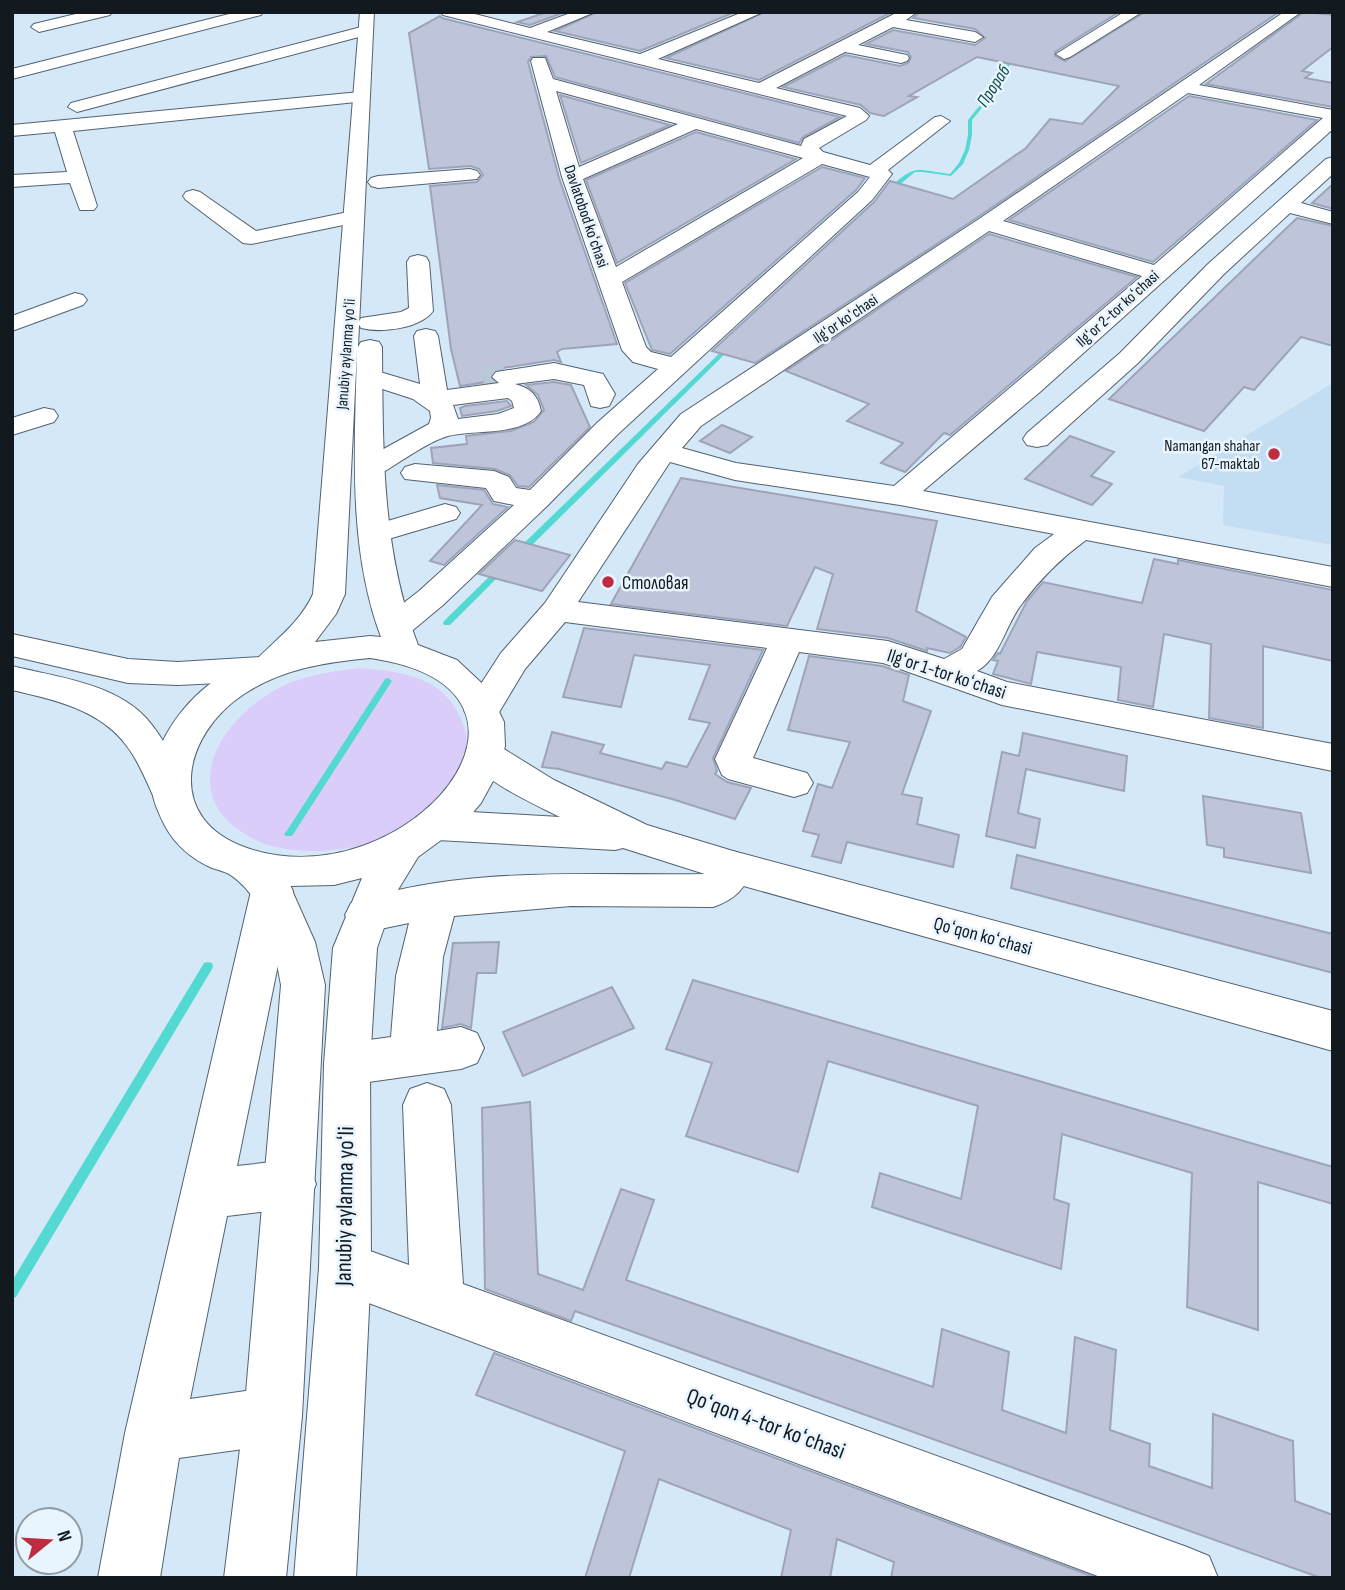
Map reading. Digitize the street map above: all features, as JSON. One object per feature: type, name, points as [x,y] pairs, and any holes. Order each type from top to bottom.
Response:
[{"type":"main road","points":[[22,20],[106,12]]},
{"type":"main road","points":[[12,74],[256,12]]},
{"type":"main road","name":"Janubiy aylanma yoʻli","points":[[383,12],[378,182],[370,323],[370,474],[384,597],[399,640]]},
{"type":"main road","points":[[448,12],[859,115],[811,143],[809,149],[818,158]]},
{"type":"main road","points":[[515,12],[540,18],[564,12]]},
{"type":"main road","points":[[534,33],[588,12]]},
{"type":"main road","points":[[643,59],[756,12]]},
{"type":"main road","points":[[761,89],[910,12]]},
{"type":"main road","points":[[1064,54],[1135,12]]},
{"type":"main road","name":"Ilgʻor koʻchasi","points":[[482,710],[513,661],[557,610],[648,470],[691,420],[986,223],[1294,12]]},
{"type":"main road","points":[[42,130],[48,118],[58,112],[366,22]]},
{"type":"main road","name":"Janubiy aylanma yoʻli","points":[[262,669],[305,635],[322,613],[329,594],[366,22]]},
{"type":"main road","points":[[891,22],[975,37]]},
{"type":"main road","name":"Davlatobod koʻchasi","points":[[534,33],[544,82],[572,177],[635,350],[642,357]]},
{"type":"main road","points":[[843,47],[901,58]]},
{"type":"main road","points":[[172,794],[172,765],[183,737],[212,703],[230,687],[262,669],[297,656],[333,649],[370,647],[399,640],[431,598],[537,500],[608,428],[865,196],[882,174],[544,82]]},
{"type":"main road","points":[[1185,87],[1333,117]]},
{"type":"main road","points":[[12,131],[360,97]]},
{"type":"main road","name":"Ilgʻor 2-tor koʻchasi","points":[[900,496],[1031,386],[1333,117]]},
{"type":"main road","points":[[874,171],[942,121]]},
{"type":"main road","points":[[572,177],[695,123]]},
{"type":"main road","points":[[63,128],[87,206]]},
{"type":"main road","points":[[609,280],[818,158]]},
{"type":"main road","points":[[1037,439],[1129,358],[1216,269],[1333,163]]},
{"type":"main road","points":[[378,182],[470,174]]},
{"type":"main road","points":[[12,181],[78,177]]},
{"type":"main road","points":[[192,196],[251,238],[353,217]]},
{"type":"main road","points":[[1286,206],[1333,218]]},
{"type":"main road","points":[[986,223],[1156,273]]},
{"type":"main road","points":[[370,323],[413,317],[421,311],[418,262]]},
{"type":"main road","points":[[396,297],[420,295]]},
{"type":"main road","points":[[12,324],[75,300]]},
{"type":"main road","points":[[426,336],[434,393],[445,409],[446,419],[440,429]]},
{"type":"main road","points":[[434,393],[495,378],[554,371],[593,379],[642,357],[677,367]]},
{"type":"main road","points":[[370,377],[434,393],[509,390],[519,392],[526,398],[528,411],[522,416],[440,429],[370,474]]},
{"type":"main road","points":[[12,427],[44,416]]},
{"type":"main road","points":[[663,452],[736,471],[1082,528],[1333,577]]},
{"type":"main road","points":[[415,474],[498,464]]},
{"type":"main road","points":[[370,474],[415,474],[494,480],[499,482],[504,495],[537,500]]},
{"type":"main road","points":[[375,534],[445,513]]},
{"type":"main road","points":[[948,673],[975,657],[1004,604],[1024,579],[1046,555],[1082,528]]},
{"type":"main road","name":"Ilgʻor 1-tor koʻchasi","points":[[557,610],[888,652],[1002,693],[1333,758]]},
{"type":"main road","points":[[788,638],[734,759],[735,765],[741,769],[794,783]]},
{"type":"main road","points":[[259,877],[284,871],[325,870],[366,862],[421,836],[460,804],[476,780],[485,756],[488,732],[482,710],[470,690],[453,673],[399,640]]},
{"type":"main road","points":[[12,645],[125,670],[198,674],[262,669]]},
{"type":"main road","points":[[12,678],[93,700],[113,710],[143,739],[172,794],[184,824],[209,848],[259,877],[294,942],[303,985],[273,1416],[255,1578]]},
{"type":"main road","points":[[485,756],[540,790],[634,836]]},
{"type":"main road","points":[[421,836],[634,836]]},
{"type":"main road","name":"Janubiy aylanma yoʻli","points":[[325,1578],[345,1268],[347,1064],[355,948],[377,889],[421,836]]},
{"type":"main road","name":"Qoʻqon koʻchasi","points":[[634,836],[733,867],[1333,1031]]},
{"type":"main road","points":[[366,915],[440,900],[597,889],[713,890],[728,880],[733,867]]},
{"type":"main road","points":[[129,1578],[154,1433],[206,1194],[259,877]]},
{"type":"main road","points":[[414,1055],[418,965],[425,931],[440,900]]},
{"type":"main road","points":[[347,1064],[461,1048]]},
{"type":"main road","points":[[427,1105],[437,1302]]},
{"type":"main road","points":[[206,1194],[290,1184]]},
{"type":"main road","name":"Qoʻqon 4-tor koʻchasi","points":[[345,1268],[1187,1578]]},
{"type":"main road","points":[[154,1433],[273,1416]]},
{"type":"shaded area","name":"Namangan shahar 67-maktab","points":[[1333,383],[1333,545],[1223,525],[1224,486],[1178,477]]},
{"type":"shaded area","points":[[359,668],[413,677],[431,684],[451,701],[463,724],[467,744],[461,769],[447,792],[433,807],[400,831],[361,845],[340,849],[312,851],[280,848],[258,841],[232,825],[217,806],[210,785],[212,764],[221,742],[235,722],[254,704],[296,680]]},
{"type":"building","points":[[547,12],[565,12],[530,25],[517,22]]},
{"type":"building","points":[[597,12],[735,12],[640,51],[555,31]]},
{"type":"building","points":[[765,12],[892,12],[759,80],[666,58]]},
{"type":"building","points":[[920,12],[1119,12],[1055,52],[1055,56],[1065,61],[1145,12],[1279,12],[978,217],[755,363],[712,351],[874,202],[890,181],[953,199],[1026,148],[1050,119],[1082,124],[1119,86],[977,57],[909,96],[917,97],[884,116],[870,113],[861,105],[783,87],[845,55],[900,66],[908,63],[911,57],[908,52],[866,44],[893,30],[975,45],[985,38],[975,29],[913,18]]},
{"type":"building","points":[[1304,12],[1333,15],[1333,47],[1302,71],[1312,73],[1305,78],[1333,83],[1333,107],[1206,84]]},
{"type":"building","points":[[440,16],[840,117],[803,137],[799,143],[555,77],[546,56],[531,57],[528,62],[559,178],[617,344],[562,349],[557,352],[561,362],[554,360],[496,369],[489,377],[493,381],[460,386],[451,349],[430,186],[477,182],[483,175],[479,169],[471,166],[429,169],[409,33]]},
{"type":"building","points":[[560,95],[670,125],[581,163]]},
{"type":"building","points":[[1189,96],[1317,120],[1153,262],[1009,220]]},
{"type":"building","points":[[696,132],[796,159],[617,263],[586,180]]},
{"type":"building","points":[[822,167],[865,178],[856,190],[670,354],[652,350],[625,283]]},
{"type":"building","points":[[1333,184],[1333,209],[1312,203]]},
{"type":"building","points":[[1297,218],[1333,226],[1333,346],[1301,337],[1254,390],[1244,387],[1204,431],[1109,399]]},
{"type":"building","points":[[989,234],[1137,277],[950,435],[944,433],[905,472],[881,463],[903,443],[847,421],[869,404],[786,371]]},
{"type":"building","points":[[554,382],[571,385],[590,427],[529,487],[518,486],[510,475],[495,469],[433,463],[431,448],[467,444],[466,436],[511,431],[534,422],[544,410],[538,395],[526,385]]},
{"type":"building","points":[[507,401],[511,406],[497,411],[462,416],[460,408],[465,406]]},
{"type":"building","points":[[722,425],[752,437],[730,453],[700,441]]},
{"type":"building","points":[[1070,436],[1114,452],[1091,476],[1112,484],[1092,505],[1025,479]]},
{"type":"building","points":[[681,478],[937,521],[916,611],[966,637],[960,647],[950,653],[927,648],[927,651],[888,638],[817,629],[833,574],[815,567],[787,626],[611,604]]},
{"type":"building","points":[[437,485],[484,490],[493,504],[508,507],[444,565],[430,561],[482,505],[440,498]]},
{"type":"building","points":[[515,540],[570,555],[542,591],[479,574]]},
{"type":"building","points":[[1154,559],[1178,564],[1178,560],[1333,590],[1333,661],[1263,646],[1263,728],[1209,718],[1211,644],[1164,634],[1153,707],[1118,700],[1121,667],[1037,652],[1031,684],[993,674],[998,661],[993,660],[1000,654],[1027,601],[1043,582],[1142,603]]},
{"type":"building","points":[[584,628],[763,650],[713,758],[717,771],[715,774],[727,782],[751,788],[735,819],[672,799],[559,769],[542,767],[552,732],[604,745],[600,753],[662,769],[666,762],[687,767],[710,723],[689,719],[710,665],[634,655],[621,707],[563,697]]},
{"type":"building","points":[[809,656],[882,666],[909,675],[903,701],[931,711],[902,794],[922,798],[917,824],[959,835],[953,867],[847,842],[841,863],[812,856],[819,835],[803,831],[818,784],[832,788],[850,742],[788,730]]},
{"type":"building","points":[[1023,733],[1127,756],[1124,791],[1026,769],[1018,813],[1040,819],[1035,848],[986,836],[1002,752],[1019,756]]},
{"type":"building","points":[[1203,796],[1301,813],[1311,873],[1224,857],[1224,848],[1207,845]]},
{"type":"building","points":[[1017,855],[1333,934],[1333,973],[1011,888]]},
{"type":"building","points":[[499,942],[496,973],[477,973],[471,1028],[461,1024],[442,1028],[453,943]]},
{"type":"building","points":[[693,980],[1333,1167],[1333,1204],[1258,1182],[1258,1330],[1187,1307],[1192,1173],[1062,1134],[1054,1199],[1069,1204],[1061,1269],[872,1207],[880,1173],[961,1199],[978,1106],[828,1061],[798,1172],[686,1136],[712,1063],[666,1049]]},
{"type":"building","points":[[612,987],[634,1028],[523,1076],[503,1032]]},
{"type":"building","points":[[530,1102],[538,1274],[583,1290],[621,1189],[654,1200],[626,1280],[933,1387],[942,1329],[1009,1352],[1002,1410],[1066,1433],[1075,1337],[1116,1350],[1110,1430],[1150,1444],[1149,1466],[1212,1488],[1213,1414],[1293,1441],[1295,1501],[1333,1515],[1333,1578],[1321,1578],[575,1311],[571,1321],[485,1289],[482,1108]]},
{"type":"building","points":[[494,1353],[1094,1578],[891,1578],[894,1562],[837,1539],[830,1578],[781,1578],[791,1530],[659,1479],[629,1578],[585,1578],[625,1451],[476,1395]]},
{"type":"waterway","name":"Прораб","points":[[890,190],[913,171],[951,175],[967,150],[970,120],[992,93],[1013,55]]},
{"type":"waterway","points":[[520,552],[730,346]]},
{"type":"waterway","points":[[447,623],[500,571]]},
{"type":"waterway","points":[[289,834],[388,681]]},
{"type":"waterway","points":[[12,1293],[208,966]]},
{"type":"tunnel","points":[[484,380],[505,377]]},
{"type":"place","name":"Namangan shahar 67-maktab","points":[[1274,454]]},
{"type":"place","name":"Столовая","points":[[608,582]]}]
